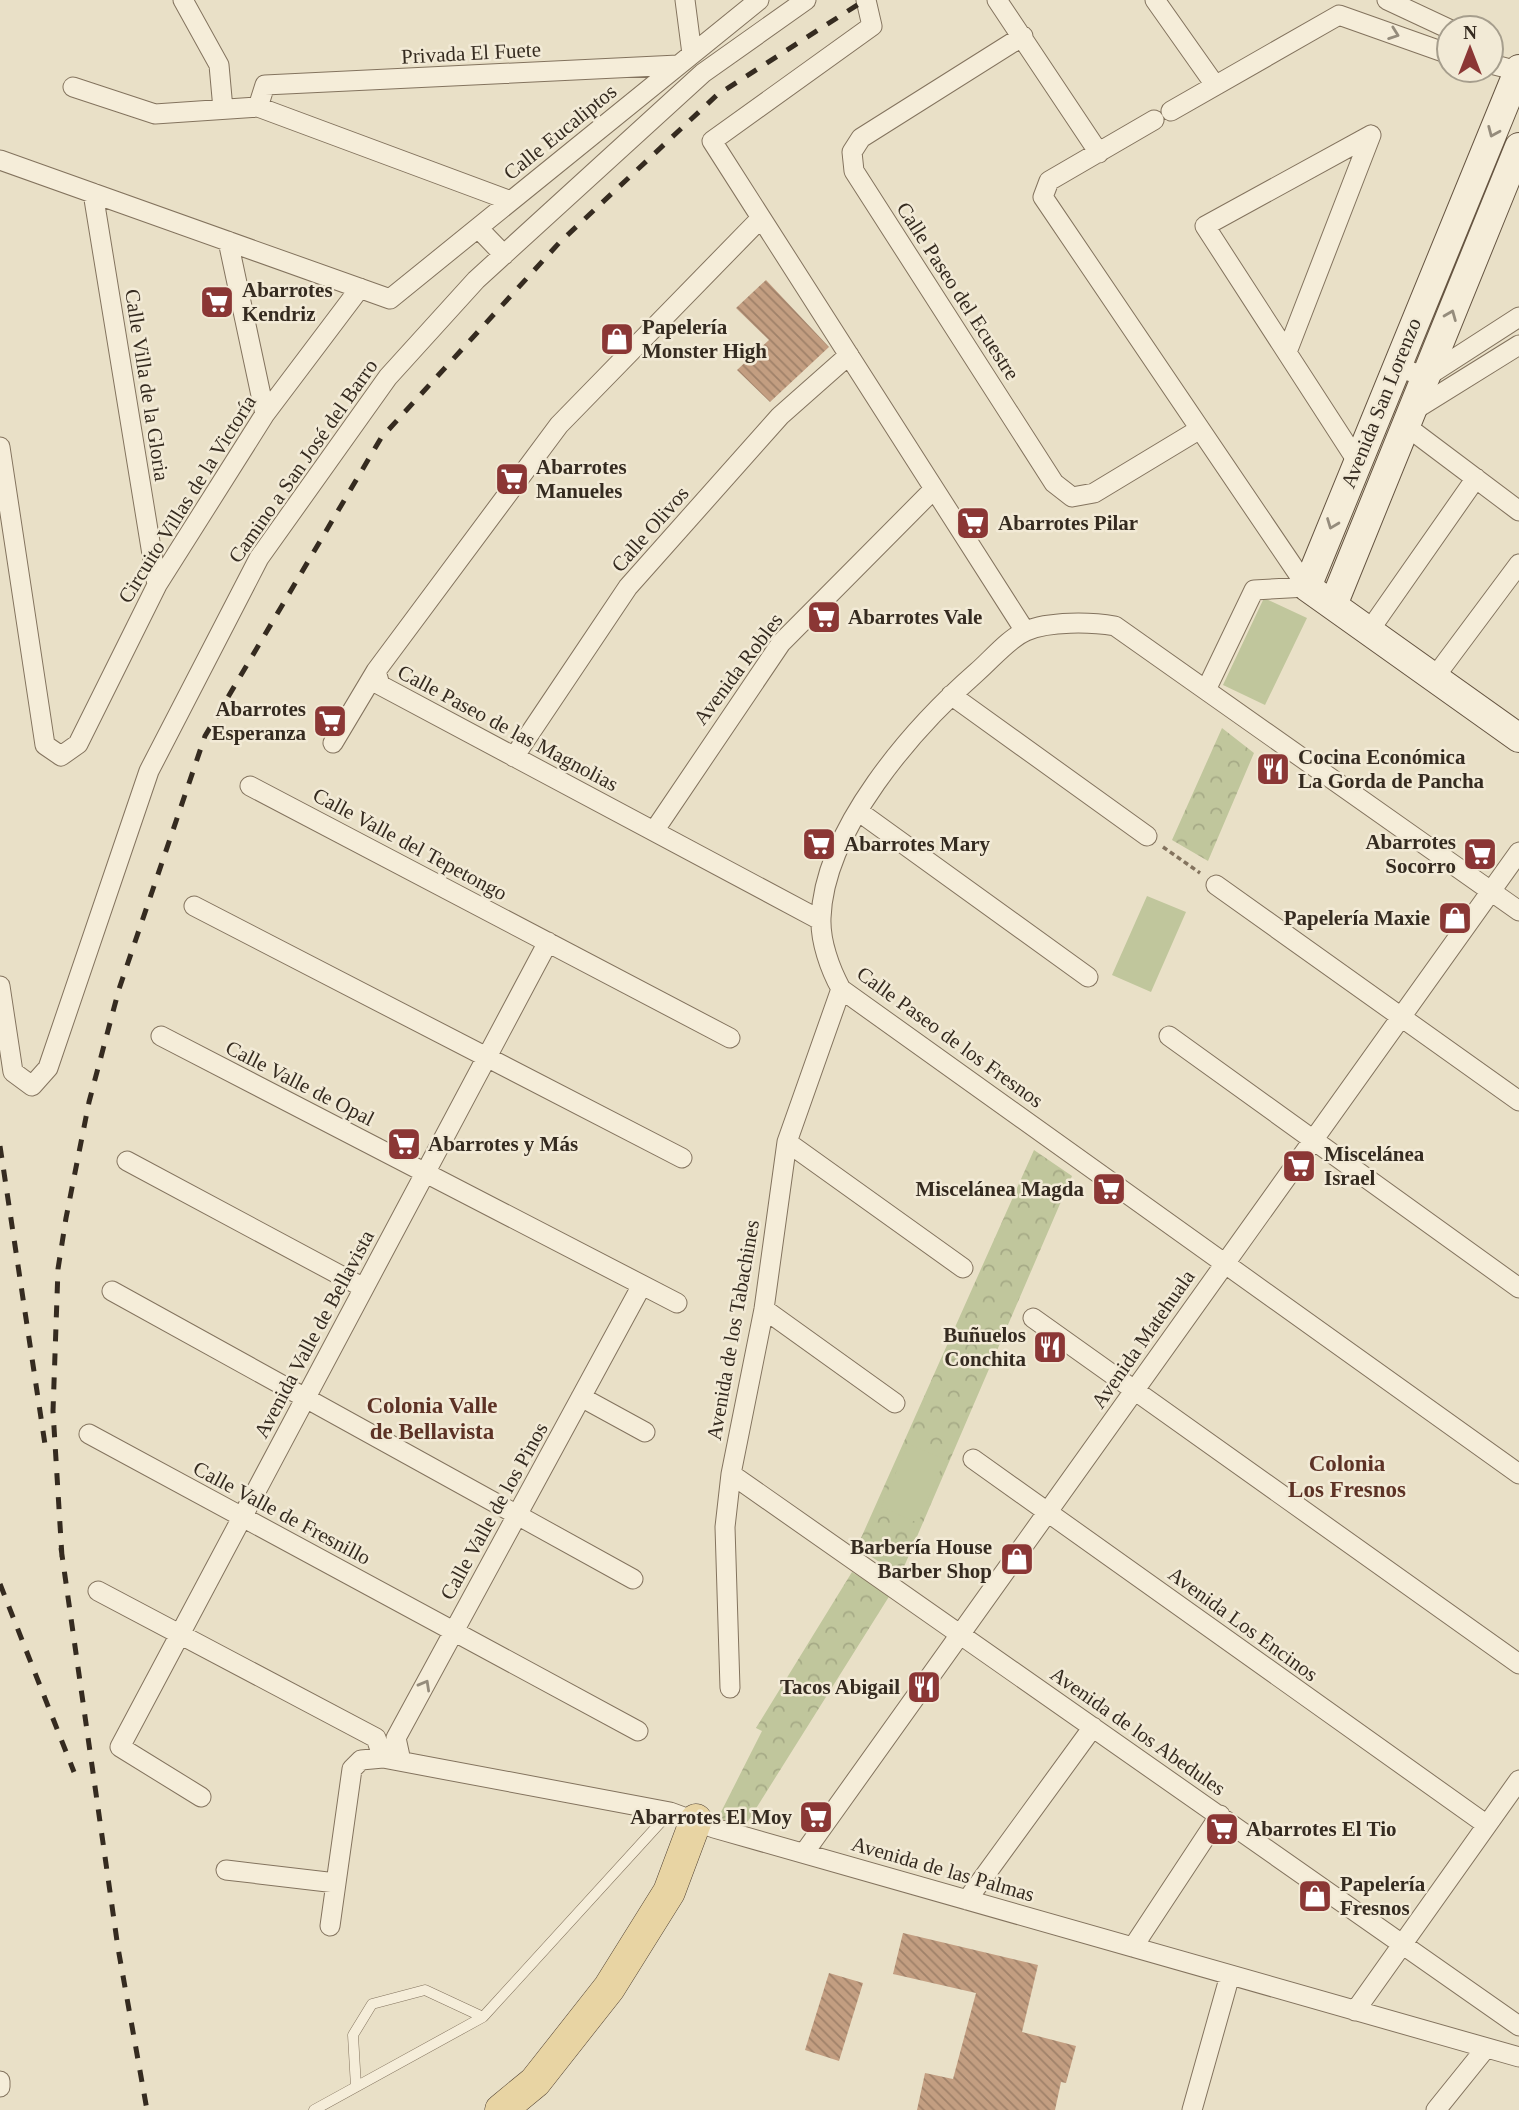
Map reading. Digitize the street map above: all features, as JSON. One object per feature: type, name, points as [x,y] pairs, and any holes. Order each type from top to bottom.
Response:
[{"type":"main road","points":[[501,2110],[542,2074],[609,1987],[669,1892],[693,1820]]},
{"type":"main road","points":[[530,2110],[575,2064],[685,1900],[693,1820]]},
{"type":"street","points":[[183,0],[219,65],[223,109]]},
{"type":"street","points":[[685,0],[685,60]]},
{"type":"street","name":"Calle Eucaliptos","points":[[360,288],[390,299],[759,0]]},
{"type":"street","name":"Camino a San José del Barro","points":[[0,986],[13,1072],[32,1086],[48,1068],[149,771],[260,558],[388,377],[476,280],[703,73],[806,0]]},
{"type":"street","points":[[866,0],[872,26],[712,141],[1025,631],[1080,622],[1115,626],[1519,912]]},
{"type":"street","points":[[998,0],[1099,153]]},
{"type":"street","points":[[1155,0],[1215,85]]},
{"type":"street","points":[[1387,0],[1435,22]]},
{"type":"street","points":[[1435,48],[1341,7],[1215,85],[1049,181],[1043,197],[1307,587],[1519,738]]},
{"type":"street","name":"Calle Paseo del Ecuestre","points":[[1023,36],[861,138],[852,152],[854,172],[1054,483],[1072,497],[1094,493],[1200,429]]},
{"type":"street","name":"Privada El Fuete","points":[[258,107],[265,85],[685,60]]},
{"type":"street","name":"Avenida San Lorenzo","points":[[1307,587],[1395,366],[1496,84]]},
{"type":"street","points":[[73,87],[155,114],[258,107],[511,201]]},
{"type":"street","points":[[1287,352],[1371,135],[1205,226],[1357,461]]},
{"type":"street","name":"Avenida San Lorenzo","points":[[1333,605],[1519,147]]},
{"type":"street","points":[[0,160],[360,288]]},
{"type":"street","name":"Calle Villa de la Gloria","points":[[93,193],[156,585]]},
{"type":"street","name":"Calle Paseo de las Magnolias","points":[[761,218],[559,425],[376,671],[380,685],[820,920]]},
{"type":"street","points":[[478,228],[504,255]]},
{"type":"street","points":[[229,241],[265,414]]},
{"type":"street","name":"Circuito Villas de la Victoría","points":[[0,447],[45,745],[61,756],[78,744],[156,585],[265,414],[360,288]]},
{"type":"street","points":[[1395,366],[1426,377],[1519,317]]},
{"type":"street","points":[[1408,421],[1519,345]]},
{"type":"street","name":"Calle Olivos","points":[[514,757],[628,587],[780,416],[849,355]]},
{"type":"street","points":[[1380,402],[1408,421],[1519,510]]},
{"type":"street","points":[[1369,631],[1476,478]]},
{"type":"street","name":"Avenida Robles","points":[[654,831],[781,643],[934,489]]},
{"type":"street","points":[[1434,678],[1519,564]]},
{"type":"street","points":[[1206,690],[1254,590],[1307,587]]},
{"type":"street","name":"Calle Paseo de los Fresnos","points":[[1025,631],[951,695],[910,740],[858,811],[833,861],[820,920],[825,948],[841,989],[1519,1474]]},
{"type":"street","points":[[333,743],[376,671]]},
{"type":"street","points":[[951,695],[1147,836]]},
{"type":"street","name":"Calle Valle del Tepetongo","points":[[250,786],[730,1038]]},
{"type":"street","points":[[858,811],[1088,977]]},
{"type":"street","name":"Avenida Matehuala","points":[[804,1853],[1519,852]]},
{"type":"street","points":[[1216,885],[1519,1101]]},
{"type":"street","points":[[194,906],[682,1158]]},
{"type":"street","name":"Avenida Valle de Bellavista","points":[[201,1797],[120,1747],[548,942]]},
{"type":"street","name":"Avenida de los Tabachines","points":[[730,1688],[725,1527],[731,1474],[764,1309],[786,1142],[841,989]]},
{"type":"street","name":"Calle Valle de Opal","points":[[161,1036],[677,1303]]},
{"type":"street","points":[[1169,1036],[1519,1288]]},
{"type":"street","points":[[786,1142],[963,1268]]},
{"type":"street","points":[[127,1161],[364,1288]]},
{"type":"street","name":"Calle Valle de los Pinos","points":[[386,1738],[454,1632],[642,1285]]},
{"type":"street","points":[[112,1291],[633,1579]]},
{"type":"street","points":[[764,1309],[895,1403]]},
{"type":"street","points":[[1033,1318],[1519,1664]]},
{"type":"street","points":[[581,1397],[645,1432]]},
{"type":"street","name":"Calle Valle de Fresnillo","points":[[89,1434],[638,1731]]},
{"type":"street","name":"Avenida Los Encinos","points":[[973,1459],[1487,1825]]},
{"type":"street","name":"Avenida de los Abedules","points":[[731,1474],[1519,2026]]},
{"type":"street","points":[[98,1591],[386,1738],[392,1759]]},
{"type":"street","points":[[967,1900],[1093,1727]]},
{"type":"street","name":"Avenida de las Palmas","points":[[336,1883],[352,1769],[360,1759],[392,1759],[693,1820],[1519,2057]]},
{"type":"street","points":[[1355,2011],[1519,1780]]},
{"type":"street","points":[[1133,1947],[1220,1815]]},
{"type":"street","points":[[226,1870],[336,1883],[330,1926]]},
{"type":"street","points":[[1192,2110],[1230,1975]]},
{"type":"street","points":[[1436,2110],[1486,2048]]},
{"type":"street","points":[[0,2081],[0,2087]]},
{"type":"lane","points":[[314,2110],[483,2017],[693,1820]]},
{"type":"lane","points":[[356,2087],[353,2035],[372,2004],[425,1990],[483,2017]]},
{"type":"path","points":[[1147,836],[1216,885]]},
{"type":"green space","points":[[1264,598],[1307,618],[1265,705],[1223,685]]},
{"type":"green space","points":[[1222,728],[1254,753],[1208,861],[1172,840]]},
{"type":"green space","points":[[1147,896],[1186,912],[1151,992],[1112,975]]},
{"type":"green space","points":[[1034,1150],[1072,1176],[900,1576],[857,1547]]},
{"type":"green space","points":[[908,1444],[945,1459],[918,1523],[881,1507]]},
{"type":"green space","points":[[852,1572],[890,1595],[745,1826],[718,1818],[762,1731],[756,1728]]},
{"type":"building","points":[[766,280],[829,347],[770,402],[737,370],[769,340],[736,308]]},
{"type":"building","points":[[903,1933],[1038,1965],[1022,2032],[1076,2046],[1066,2083],[1061,2082],[1055,2110],[917,2110],[925,2073],[953,2079],[976,1993],[893,1974]]},
{"type":"building","points":[[829,1973],[863,1983],[839,2061],[805,2050]]},
{"type":"railway","points":[[62,1557],[53,1411],[58,1269],[66,1218],[89,1102],[119,989],[205,736],[381,438],[559,243],[717,95],[865,0]]},
{"type":"railway","points":[[0,1146],[46,1451]]},
{"type":"railway","points":[[61,1548],[118,1948],[147,2110]]},
{"type":"railway","points":[[0,1584],[74,1772]]},
{"type":"place","name":"Abarrotes Kendriz","points":[[217,302]]},
{"type":"place","name":"Papelería Monster High","points":[[617,339]]},
{"type":"place","name":"Abarrotes Manueles","points":[[512,479]]},
{"type":"place","name":"Abarrotes Pilar","points":[[973,523]]},
{"type":"place","name":"Abarrotes Vale","points":[[824,617]]},
{"type":"place","name":"Abarrotes Esperanza","points":[[330,721]]},
{"type":"place","name":"Cocina Económica La Gorda de Pancha","points":[[1273,769]]},
{"type":"place","name":"Abarrotes Mary","points":[[819,844]]},
{"type":"place","name":"Abarrotes Socorro","points":[[1480,854]]},
{"type":"place","name":"Papelería Maxie","points":[[1455,918]]},
{"type":"place","name":"Abarrotes y Más","points":[[404,1144]]},
{"type":"place","name":"Miscelánea Israel","points":[[1299,1166]]},
{"type":"place","name":"Miscelánea Magda","points":[[1109,1189]]},
{"type":"place","name":"Buñuelos Conchita","points":[[1050,1347]]},
{"type":"place","name":"Barbería House Barber Shop","points":[[1017,1559]]},
{"type":"place","name":"Tacos Abigail","points":[[924,1687]]},
{"type":"place","name":"Abarrotes El Moy","points":[[816,1817]]},
{"type":"place","name":"Abarrotes El Tio","points":[[1222,1829]]},
{"type":"place","name":"Papelería Fresnos","points":[[1315,1896]]},
{"type":"district","name":"Colonia Valle de Bellavista","points":[[432,1418]]},
{"type":"district","name":"Colonia Los Fresnos","points":[[1347,1476]]}]
